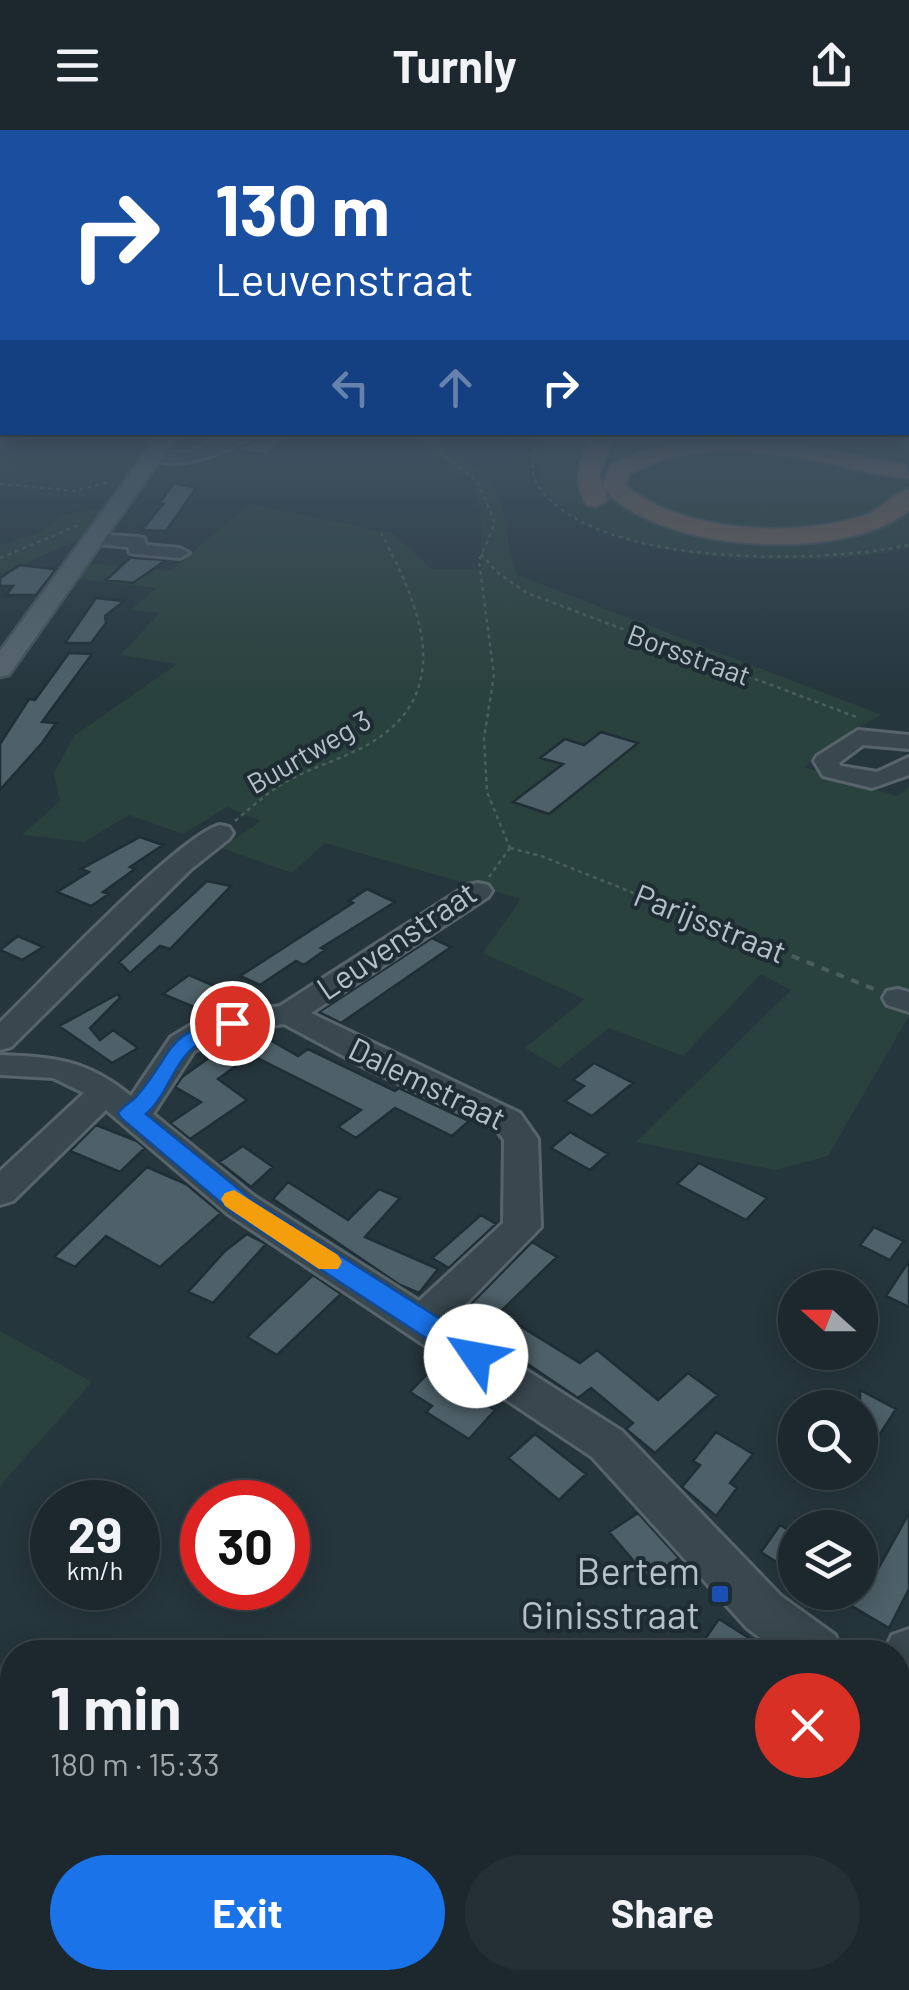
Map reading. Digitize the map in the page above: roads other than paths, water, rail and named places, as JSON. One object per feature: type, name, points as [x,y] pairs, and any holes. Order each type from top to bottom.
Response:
[{"type":"highway","points":[[632,518],[648,525],[728,541],[792,544],[856,538],[909,522]]},
{"type":"highway","points":[[663,518],[710,529],[761,534],[820,532],[881,518]]},
{"type":"main road","points":[[0,669],[104,518]]},
{"type":"street","points":[[88,538],[120,556],[136,549],[180,553]]},
{"type":"street","points":[[878,724],[909,739]]},
{"type":"street","points":[[909,739],[858,737],[826,760],[832,771],[875,783],[887,780],[909,764]]},
{"type":"street","points":[[0,1040],[180,864],[220,834]]},
{"type":"street","name":"Leuvenstraat","points":[[0,1192],[117,1102],[142,1105],[182,1044],[202,1032],[289,1014],[478,892]]},
{"type":"street","name":"Dalemstraat","points":[[289,1014],[378,1061],[508,1120],[518,1129],[522,1227],[424,1322]]},
{"type":"street","points":[[0,1065],[59,1068],[77,1074],[242,1205],[608,1444],[764,1612],[802,1640]]},
{"type":"place","name":"Bertem Ginisstraat","points":[[720,1594]]}]
